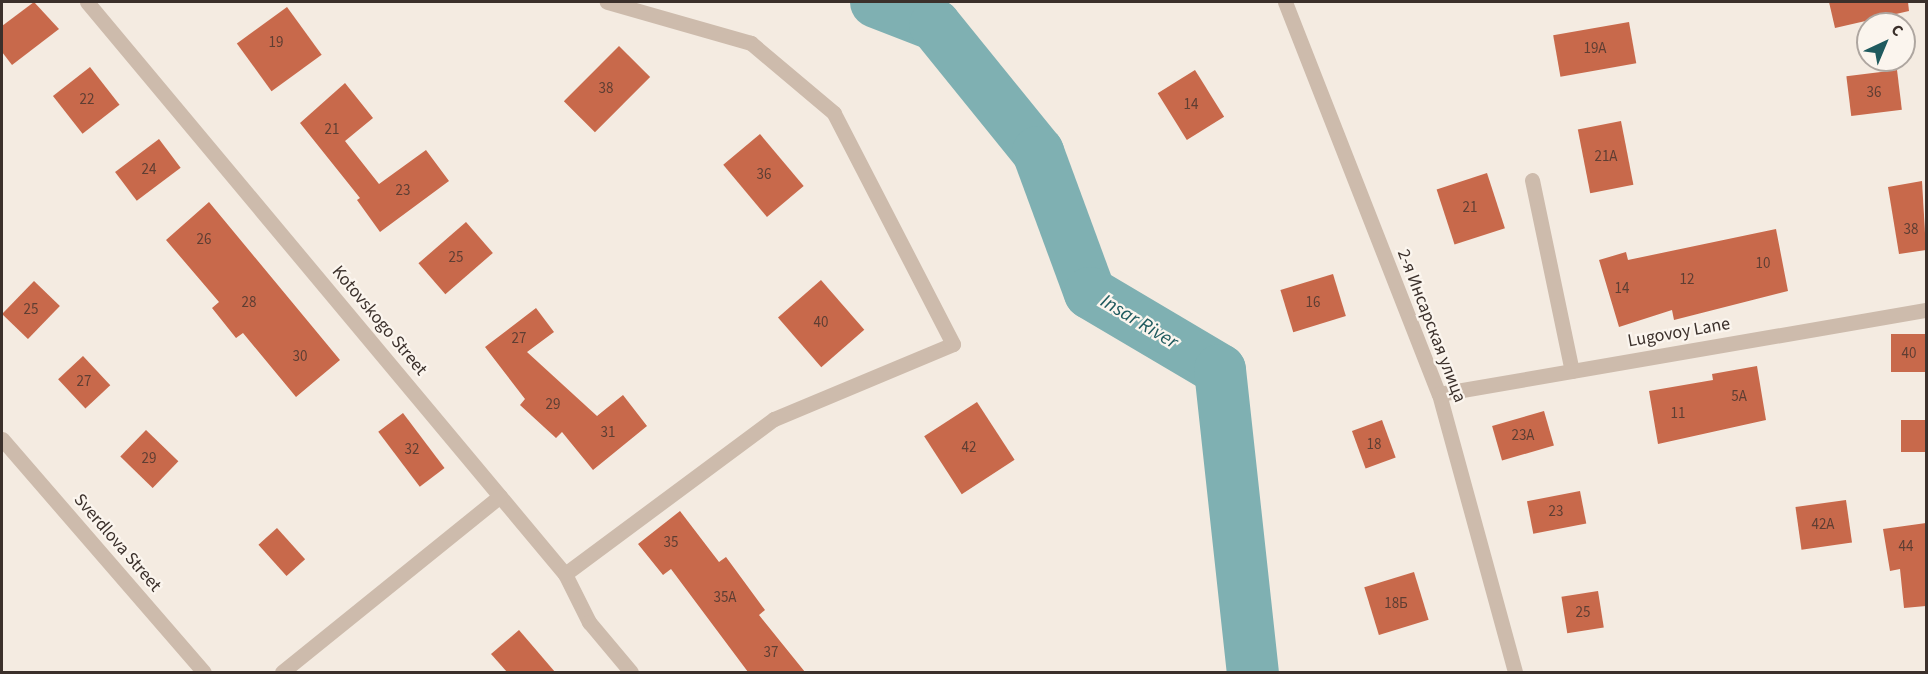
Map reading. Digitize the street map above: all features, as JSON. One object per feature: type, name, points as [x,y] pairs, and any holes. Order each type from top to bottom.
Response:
[{"type":"street","name":"Kotovskogo Street","points":[[87,2],[565,574],[589,622],[631,672]]},
{"type":"street","points":[[565,574],[774,420],[953,344],[834,112],[752,43],[607,2]]},
{"type":"street","name":"2-я Инсарская улица","points":[[1285,2],[1439,394],[1515,672]]},
{"type":"street","points":[[1532,180],[1572,371]]},
{"type":"street","name":"Lugovoy Lane","points":[[1439,394],[1926,310]]},
{"type":"street","name":"Sverdlova Street","points":[[2,439],[204,672]]},
{"type":"street","points":[[282,672],[500,496]]},
{"type":"building","points":[[34,2],[59,29],[12,65],[2,52],[2,26]]},
{"type":"building","points":[[1829,2],[1908,2],[1909,11],[1856,12],[1856,23],[1835,28]]},
{"type":"building","points":[[287,7],[322,55],[272,91],[237,43]]},
{"type":"building","points":[[1629,22],[1636,63],[1560,77],[1553,35]]},
{"type":"building","points":[[619,46],[650,77],[595,132],[564,101]]},
{"type":"building","points":[[90,67],[120,105],[83,134],[53,96]]},
{"type":"building","points":[[1195,70],[1224,117],[1187,140],[1158,93]]},
{"type":"building","points":[[1897,72],[1902,110],[1851,116],[1846,76]]},
{"type":"building","points":[[345,83],[373,118],[345,141],[379,184],[426,150],[449,181],[380,232],[357,200],[360,198],[300,123]]},
{"type":"building","points":[[1621,121],[1633,185],[1590,193],[1578,129]]},
{"type":"building","points":[[760,134],[804,186],[767,217],[723,165]]},
{"type":"building","points":[[159,139],[181,168],[137,201],[115,172]]},
{"type":"building","points":[[1487,173],[1505,228],[1455,245],[1437,189]]},
{"type":"building","points":[[1922,181],[1926,250],[1899,254],[1888,187]]},
{"type":"building","points":[[209,202],[340,360],[296,397],[243,333],[236,338],[212,308],[219,302],[166,240]]},
{"type":"building","points":[[466,222],[493,253],[445,294],[418,263]]},
{"type":"building","points":[[1776,229],[1788,291],[1674,320],[1672,310],[1619,327],[1599,260],[1626,252],[1628,260]]},
{"type":"building","points":[[1333,274],[1346,316],[1293,332],[1280,290]]},
{"type":"building","points":[[821,280],[864,330],[821,367],[778,317]]},
{"type":"building","points":[[34,281],[60,306],[28,339],[2,314]]},
{"type":"building","points":[[536,308],[554,332],[527,352],[597,416],[623,395],[647,426],[593,470],[562,432],[556,438],[520,405],[525,399],[485,347]]},
{"type":"building","points":[[1891,334],[1926,334],[1926,372],[1891,372]]},
{"type":"building","points":[[83,356],[110,385],[85,408],[58,379]]},
{"type":"building","points":[[1757,366],[1766,420],[1658,444],[1649,391],[1713,380],[1712,374]]},
{"type":"building","points":[[977,402],[1015,460],[962,494],[924,436]]},
{"type":"building","points":[[1544,411],[1554,446],[1502,460],[1492,426]]},
{"type":"building","points":[[403,413],[445,468],[420,487],[378,432]]},
{"type":"building","points":[[1382,420],[1396,458],[1366,469],[1352,431]]},
{"type":"building","points":[[1901,420],[1926,420],[1926,452],[1901,452]]},
{"type":"building","points":[[146,430],[178,461],[153,488],[120,457]]},
{"type":"building","points":[[1580,491],[1586,523],[1533,534],[1527,501]]},
{"type":"building","points":[[1846,500],[1852,543],[1801,550],[1795,507]]},
{"type":"building","points":[[680,511],[719,562],[726,557],[765,610],[759,615],[805,672],[748,672],[671,569],[663,575],[638,544]]},
{"type":"building","points":[[1926,523],[1926,606],[1904,608],[1900,569],[1890,571],[1883,529]]},
{"type":"building","points":[[277,528],[305,559],[287,576],[258,545]]},
{"type":"building","points":[[1414,572],[1429,620],[1379,635],[1364,587]]},
{"type":"building","points":[[1598,591],[1604,628],[1567,633],[1561,597]]},
{"type":"building","points":[[519,630],[555,672],[507,672],[491,654]]},
{"type":"waterway","name":"Insar River","points":[[876,2],[935,25],[1038,152],[1090,293],[1220,370],[1253,672]]}]
